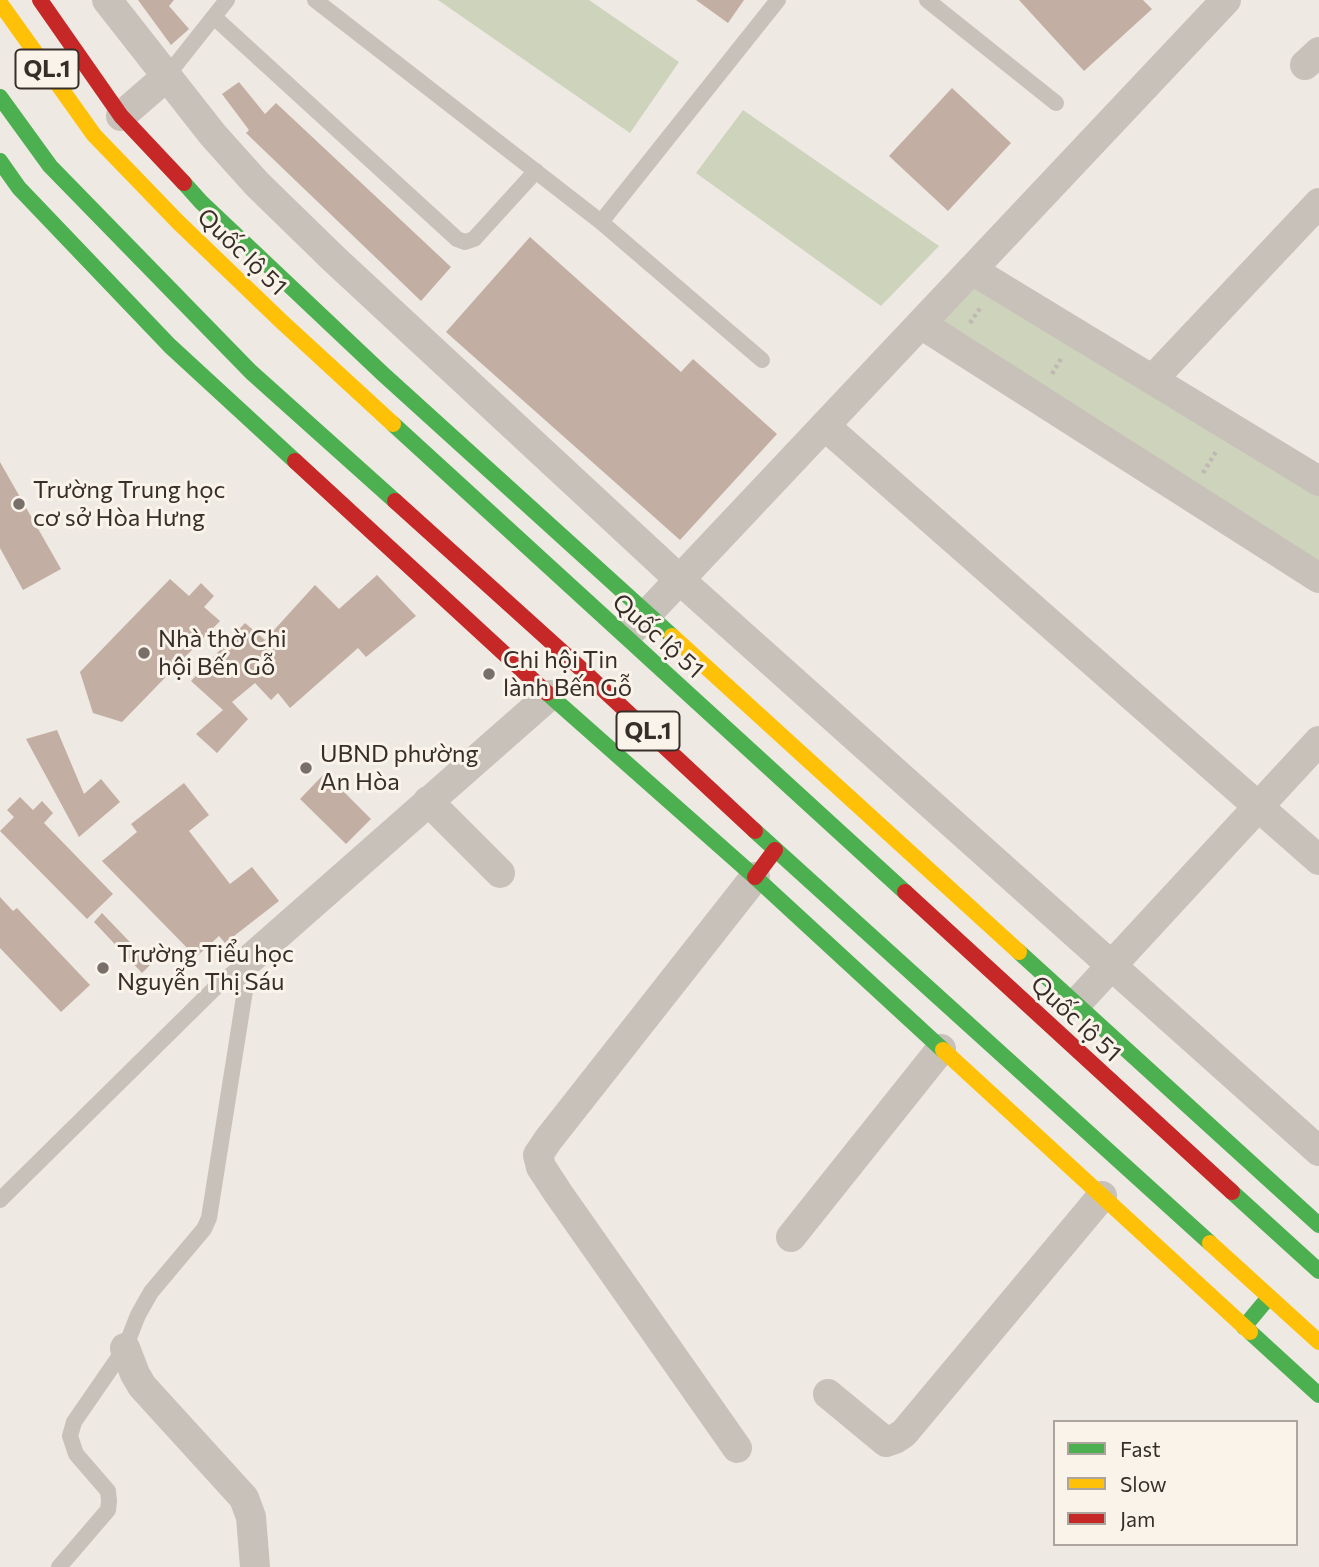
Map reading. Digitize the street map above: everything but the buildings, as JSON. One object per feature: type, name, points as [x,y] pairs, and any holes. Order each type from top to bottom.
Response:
[{"type":"main road","name":"Quốc lộ 51","points":[[40,0],[121,116],[201,202],[383,374],[1319,1225]]},
{"type":"main road","name":"Quốc lộ 51","points":[[0,4],[94,135],[178,222],[281,321],[1319,1271]]},
{"type":"main road","name":"QL.1","points":[[0,97],[50,166],[251,372],[1319,1342]]},
{"type":"main road","name":"QL.1","points":[[0,161],[19,188],[170,346],[550,695],[755,877],[1319,1395]]},
{"type":"main road","points":[[755,877],[775,850]]},
{"type":"main road","points":[[1244,1327],[1269,1297]]},
{"type":"street","points":[[107,0],[213,135],[257,184],[334,259],[680,580],[1319,1151]]},
{"type":"street","points":[[625,636],[1226,0]]},
{"type":"street","points":[[121,116],[166,77]]},
{"type":"street","points":[[1153,379],[1319,203]]},
{"type":"street","points":[[972,270],[1319,481]]},
{"type":"street","points":[[921,324],[1319,578]]},
{"type":"street","points":[[825,426],[1319,860]]},
{"type":"street","points":[[472,624],[500,597]]},
{"type":"street","points":[[250,959],[550,695]]},
{"type":"street","points":[[1076,1004],[1319,741]]},
{"type":"street","points":[[428,801],[500,873]]},
{"type":"street","points":[[737,1448],[558,1193],[541,1167],[538,1156],[755,877]]},
{"type":"street","points":[[791,1237],[941,1049]]},
{"type":"street","points":[[828,1394],[886,1442],[904,1433],[1102,1196]]},
{"type":"street","points":[[125,1348],[142,1386],[244,1498],[251,1517],[255,1567]]},
{"type":"lane","points":[[166,77],[227,0]]},
{"type":"lane","points":[[315,0],[601,222],[762,360]]},
{"type":"lane","points":[[601,222],[778,0]]},
{"type":"lane","points":[[927,0],[1056,103]]},
{"type":"lane","points":[[214,17],[457,239],[465,242],[474,239],[536,172]]},
{"type":"lane","points":[[0,1200],[214,989],[250,959]]},
{"type":"lane","points":[[59,1567],[108,1510],[109,1501],[108,1491],[76,1454],[70,1436],[74,1422],[125,1348],[138,1315],[151,1292],[204,1229],[209,1218],[250,959]]},
{"type":"path","points":[[963,333],[986,300]]},
{"type":"path","points":[[1052,374],[1067,351]]},
{"type":"path","points":[[1197,483],[1219,446]]},
{"type":"green space","points":[[438,0],[589,0],[679,62],[630,133]]},
{"type":"green space","points":[[743,110],[939,246],[881,306],[696,173]]},
{"type":"green space","points":[[974,282],[1319,492],[1319,566],[936,323]]},
{"type":"traffic: fast","points":[[0,97],[50,166],[251,372],[395,501]]},
{"type":"traffic: fast","points":[[0,161],[19,188],[170,346],[295,461]]},
{"type":"traffic: fast","points":[[184,183],[383,374],[672,636]]},
{"type":"traffic: fast","points":[[393,424],[905,892]]},
{"type":"traffic: fast","points":[[547,693],[755,877],[943,1050]]},
{"type":"traffic: fast","points":[[755,831],[1210,1243]]},
{"type":"traffic: fast","points":[[1019,952],[1319,1225]]},
{"type":"traffic: fast","points":[[1232,1192],[1319,1271]]},
{"type":"traffic: fast","points":[[1244,1327],[1269,1297]]},
{"type":"traffic: fast","points":[[1250,1332],[1319,1395]]},
{"type":"traffic: slow","points":[[0,3],[94,135],[178,222],[393,424]]},
{"type":"traffic: slow","points":[[672,636],[1019,952]]},
{"type":"traffic: slow","points":[[943,1050],[1250,1332]]},
{"type":"traffic: slow","points":[[1210,1243],[1319,1342]]},
{"type":"traffic: jam","points":[[40,0],[121,116],[184,183]]},
{"type":"traffic: jam","points":[[295,461],[547,693]]},
{"type":"traffic: jam","points":[[395,501],[755,831]]},
{"type":"traffic: jam","points":[[755,877],[775,850]]},
{"type":"traffic: jam","points":[[905,892],[1232,1192]]},
{"type":"place","name":"Trường Trung học cơ sở Hòa Hưng","points":[[19,504]]},
{"type":"place","name":"Nhà thờ Chi hội Bến Gỗ","points":[[144,653]]},
{"type":"place","name":"Chi hội Tin lành Bến Gỗ","points":[[489,674]]},
{"type":"place","name":"UBND phường An Hòa","points":[[306,768]]},
{"type":"place","name":"Trường Tiểu học Nguyễn Thị Sáu","points":[[103,968]]}]
